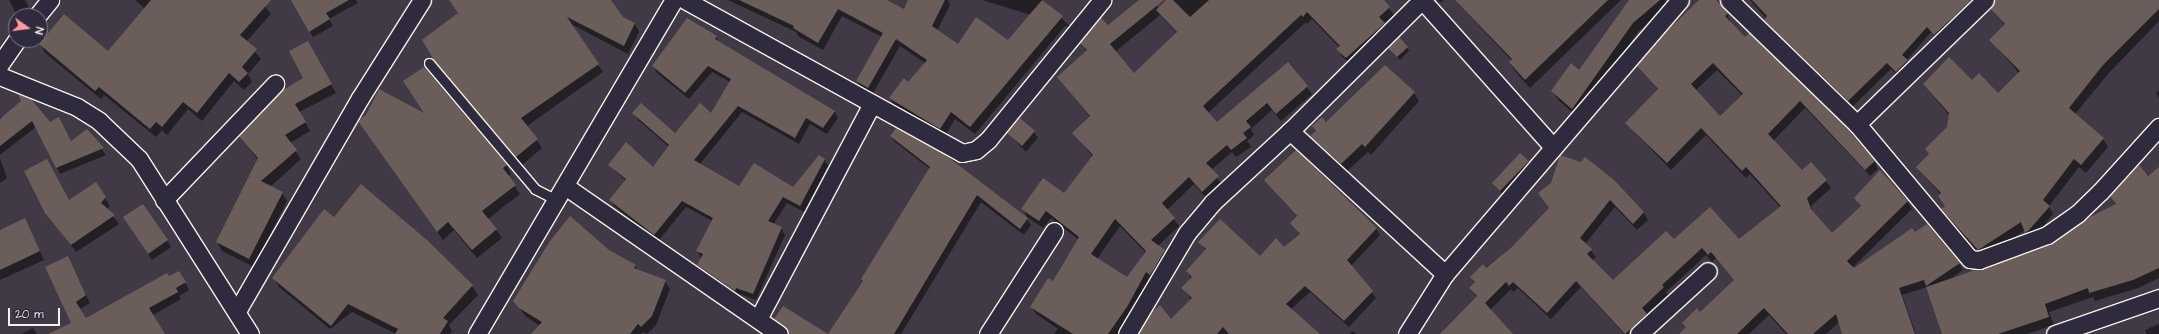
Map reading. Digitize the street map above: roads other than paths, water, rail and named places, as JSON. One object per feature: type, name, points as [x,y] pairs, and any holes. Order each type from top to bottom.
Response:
[{"type":"street","points":[[44,8],[50,0]]},
{"type":"street","points":[[237,311],[360,98],[422,0]]},
{"type":"street","points":[[477,334],[674,0]]},
{"type":"street","points":[[686,0],[962,153],[976,150],[988,140],[1102,0]]},
{"type":"street","points":[[1127,334],[1187,233],[1213,202],[1290,131],[1422,0],[1553,147]]},
{"type":"street","points":[[1407,334],[1445,274],[1680,0]]},
{"type":"street","points":[[1729,0],[1857,124],[1963,253],[1970,259],[1979,260],[2047,236],[2077,214],[2159,127]]},
{"type":"street","points":[[1857,124],[1985,0]]},
{"type":"street","points":[[0,64],[11,48]]},
{"type":"street","points":[[0,76],[78,107],[99,121],[139,160],[237,311],[250,334]]},
{"type":"street","points":[[164,200],[276,84]]},
{"type":"street","points":[[758,319],[872,104]]},
{"type":"street","points":[[1290,131],[1445,274]]},
{"type":"street","points":[[561,193],[758,319],[778,334]]},
{"type":"street","points":[[988,334],[1054,230]]},
{"type":"street","points":[[1639,334],[1708,271]]},
{"type":"street","points":[[2055,334],[2159,298]]},
{"type":"lane","points":[[429,63],[535,189],[561,193]]}]
